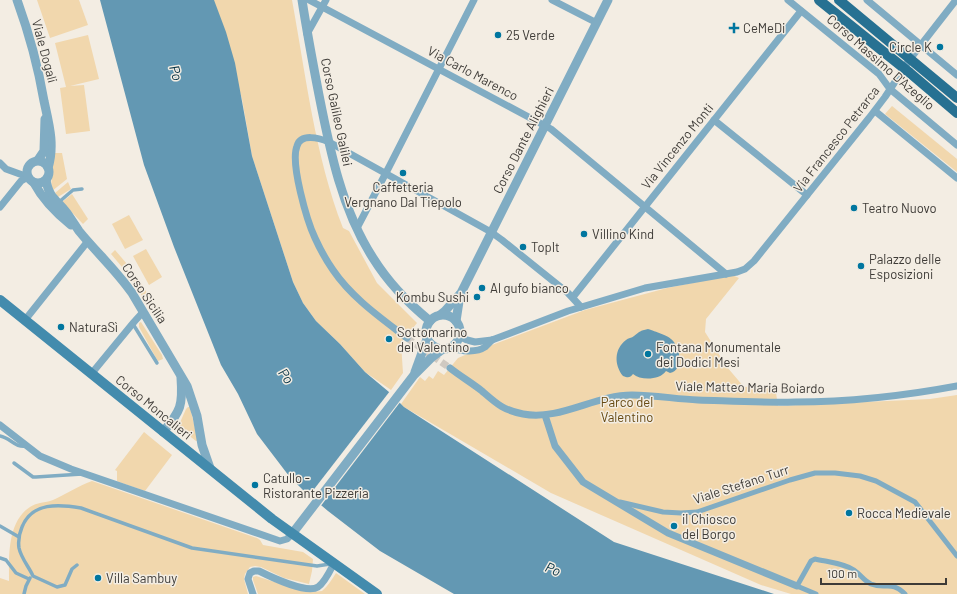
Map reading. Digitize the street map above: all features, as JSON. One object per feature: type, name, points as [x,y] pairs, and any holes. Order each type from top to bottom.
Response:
[{"type":"main road","name":"Corso Massimo D'Azeglio","points":[[819,0],[957,113]]},
{"type":"main road","name":"Corso Massimo D'Azeglio","points":[[839,0],[957,98]]},
{"type":"main road","name":"Corso Moncalieri","points":[[0,300],[292,534],[377,594]]},
{"type":"street","name":"Viale Dogali","points":[[17,0],[33,49],[50,125],[52,144],[48,168]]},
{"type":"street","name":"Corso Galileo Galilei","points":[[302,0],[329,142],[343,190],[357,228],[373,258],[385,275],[409,302],[430,321]]},
{"type":"street","name":"Via Carlo Marenco","points":[[309,0],[324,3],[438,69],[556,133],[726,274]]},
{"type":"street","points":[[357,228],[474,0]]},
{"type":"street","points":[[552,0],[597,23]]},
{"type":"street","name":"Corso Dante Alighieri","points":[[440,315],[445,312],[461,293],[608,0]]},
{"type":"street","name":"Corso Massimo D'Azeglio","points":[[788,0],[878,74],[890,89],[957,145]]},
{"type":"street","points":[[867,0],[957,74]]},
{"type":"street","name":"Via Francesco Petrarca","points":[[726,274],[745,269],[754,261],[875,110],[921,44],[956,0]]},
{"type":"street","points":[[308,34],[324,3]]},
{"type":"street","name":"Via Vincenzo Monti","points":[[572,297],[801,11]]},
{"type":"street","name":"Viale Dogali","points":[[38,160],[44,151],[44,125],[46,110]]},
{"type":"street","points":[[875,110],[957,178]]},
{"type":"street","points":[[714,120],[807,195]]},
{"type":"street","points":[[407,338],[344,286],[324,256],[315,238],[304,204],[295,154],[297,145],[301,140],[306,138],[319,138],[329,142],[491,232],[572,297],[581,307]]},
{"type":"street","points":[[0,163],[6,169],[31,180],[42,182],[46,180],[49,172],[46,164],[38,160],[30,163],[27,168],[31,180]]},
{"type":"street","points":[[0,207],[21,181],[31,180]]},
{"type":"street","name":"Corso Sicilia","points":[[31,180],[46,201],[61,216],[79,230]]},
{"type":"street","name":"Corso Sicilia","points":[[46,180],[48,192],[88,241],[122,279],[187,386],[192,398],[202,445],[210,468]]},
{"type":"street","points":[[25,320],[88,241]]},
{"type":"street","points":[[459,336],[475,342],[492,340],[581,307],[645,288],[726,274]]},
{"type":"street","name":"Corso Dante Alighieri","points":[[456,321],[461,293]]},
{"type":"street","points":[[92,373],[132,323],[143,312]]},
{"type":"street","points":[[0,425],[26,446],[54,463],[280,541],[287,539],[292,534],[414,375],[431,358],[453,345],[459,336],[459,328],[456,321],[449,316],[436,316],[430,321],[426,333],[427,339],[414,375]]},
{"type":"street","points":[[427,339],[436,347],[471,351],[484,348],[492,340]]},
{"type":"street","name":"Viale Matteo Maria Boiardo","points":[[450,368],[506,410],[525,414],[545,415],[612,397],[632,395],[689,400],[794,402],[876,398],[929,392],[957,386]]},
{"type":"street","name":"Corso Sicilia","points":[[163,432],[181,406],[181,377]]},
{"type":"street","name":"Viale Stefano Turr","points":[[545,415],[555,446],[583,482],[615,501],[663,512],[697,512],[815,473],[835,473],[860,476],[876,481],[916,502],[957,556]]},
{"type":"street","points":[[615,501],[674,536],[816,594]]},
{"type":"street","points":[[797,586],[811,561],[816,559],[845,566],[855,570],[866,582],[878,586],[894,586],[899,588],[905,594]]},
{"type":"street","points":[[253,594],[248,579],[250,574],[254,571],[259,571],[291,585],[315,589],[323,582],[334,563]]},
{"type":"lane","points":[[58,203],[73,190],[82,189]]},
{"type":"lane","points":[[132,323],[157,363]]},
{"type":"lane","points":[[0,436],[6,437],[18,446],[26,446]]},
{"type":"lane","points":[[14,463],[36,478],[85,474]]},
{"type":"lane","points":[[77,565],[72,569],[65,585],[57,586],[33,576],[20,549],[19,537],[24,522],[37,509],[48,506],[81,508],[192,548],[317,566],[334,563]]},
{"type":"lane","points":[[0,526],[19,537]]},
{"type":"lane","points":[[0,558],[6,560],[16,573],[29,579]]},
{"type":"lane","points":[[24,594],[29,579],[33,576]]},
{"type":"green space","points":[[37,0],[79,0],[88,25],[50,38]]},
{"type":"green space","points":[[213,0],[292,0],[318,144],[333,201],[343,228],[349,231],[377,283],[417,323],[401,343],[403,373],[391,390],[365,372],[340,344],[316,321],[303,303],[293,282],[252,156],[242,99]]},
{"type":"green space","points":[[88,35],[99,79],[70,86],[84,85],[90,131],[66,134],[60,88],[66,87],[55,43]]},
{"type":"green space","points":[[892,106],[957,159],[957,172],[885,114]]},
{"type":"green space","points":[[54,153],[62,153],[67,179],[52,191],[51,182]]},
{"type":"green space","points":[[68,182],[71,189],[58,197],[55,193]]},
{"type":"green space","points":[[72,194],[88,219],[83,224],[62,202]]},
{"type":"green space","points":[[129,215],[143,240],[125,249],[112,224]]},
{"type":"green space","points":[[146,249],[162,277],[149,285],[133,256]]},
{"type":"green space","points":[[115,250],[127,264],[122,267],[111,254]]},
{"type":"green space","name":"Parco del Valentino","points":[[732,275],[739,278],[706,319],[705,332],[727,367],[744,387],[775,386],[778,406],[930,399],[957,395],[957,594],[791,594],[761,585],[551,493],[401,404],[420,377],[425,381],[429,376],[433,379],[438,371],[444,375],[458,358],[465,355],[585,310],[667,288]]},
{"type":"green space","points":[[138,278],[147,293],[142,296],[133,281]]},
{"type":"green space","points":[[141,322],[163,359],[158,361],[156,358],[139,327],[139,323]]},
{"type":"green space","points":[[188,407],[190,407],[198,441],[178,427]]},
{"type":"green space","points":[[144,432],[172,455],[145,491],[117,481],[117,471],[115,470]]},
{"type":"green space","points":[[92,481],[257,538],[263,545],[303,552],[313,559],[309,584],[284,578],[261,567],[255,566],[250,567],[245,574],[244,579],[248,594],[0,594],[0,578],[9,581],[11,541],[13,531],[22,514],[33,505],[53,500]]},
{"type":"green space","points":[[336,573],[365,594],[258,594],[253,580],[253,577],[256,576],[299,589],[322,591]]},
{"type":"water","name":"Po","points":[[100,0],[214,0],[226,32],[235,63],[252,156],[293,282],[303,303],[316,321],[340,344],[365,372],[404,407],[614,542],[774,594],[454,594],[380,551],[303,490],[289,476],[257,434],[238,394],[221,365],[174,247],[144,165]]},
{"type":"water","name":"Fontana Monumentale dei Dodici Mesi","points":[[648,329],[667,336],[674,342],[680,358],[678,367],[675,371],[670,373],[666,371],[655,378],[641,378],[633,374],[629,377],[623,376],[617,362],[617,352],[619,348],[627,339],[633,337],[641,331]]},
{"type":"pier","points":[[390,391],[401,401],[320,507],[308,497]]},
{"type":"tunnel","points":[[407,338],[450,368]]},
{"type":"place","name":"CeMeDi","points":[[734,28]]},
{"type":"place","name":"25 Verde","points":[[498,35]]},
{"type":"place","name":"Circle K","points":[[940,47]]},
{"type":"place","name":"Caffetteria Vergnano Dal Tiepolo","points":[[403,173]]},
{"type":"place","name":"Teatro Nuovo","points":[[854,208]]},
{"type":"place","name":"Villino Kind","points":[[584,234]]},
{"type":"place","name":"TopIt","points":[[523,247]]},
{"type":"place","name":"Palazzo delle Esposizioni","points":[[861,266]]},
{"type":"place","name":"Al gufo bianco","points":[[482,288]]},
{"type":"place","name":"Kombu Sushi","points":[[477,297]]},
{"type":"place","name":"NaturaSì","points":[[61,327]]},
{"type":"place","name":"Sottomarino del Valentino","points":[[389,339]]},
{"type":"place","name":"Fontana Monumentale dei Dodici Mesi","points":[[648,354]]},
{"type":"place","name":"Catullo - Ristorante Pizzeria","points":[[255,485]]},
{"type":"place","name":"Rocca Medievale","points":[[849,513]]},
{"type":"place","name":"il Chiosco del Borgo","points":[[674,526]]},
{"type":"place","name":"Villa Sambuy","points":[[98,578]]}]
